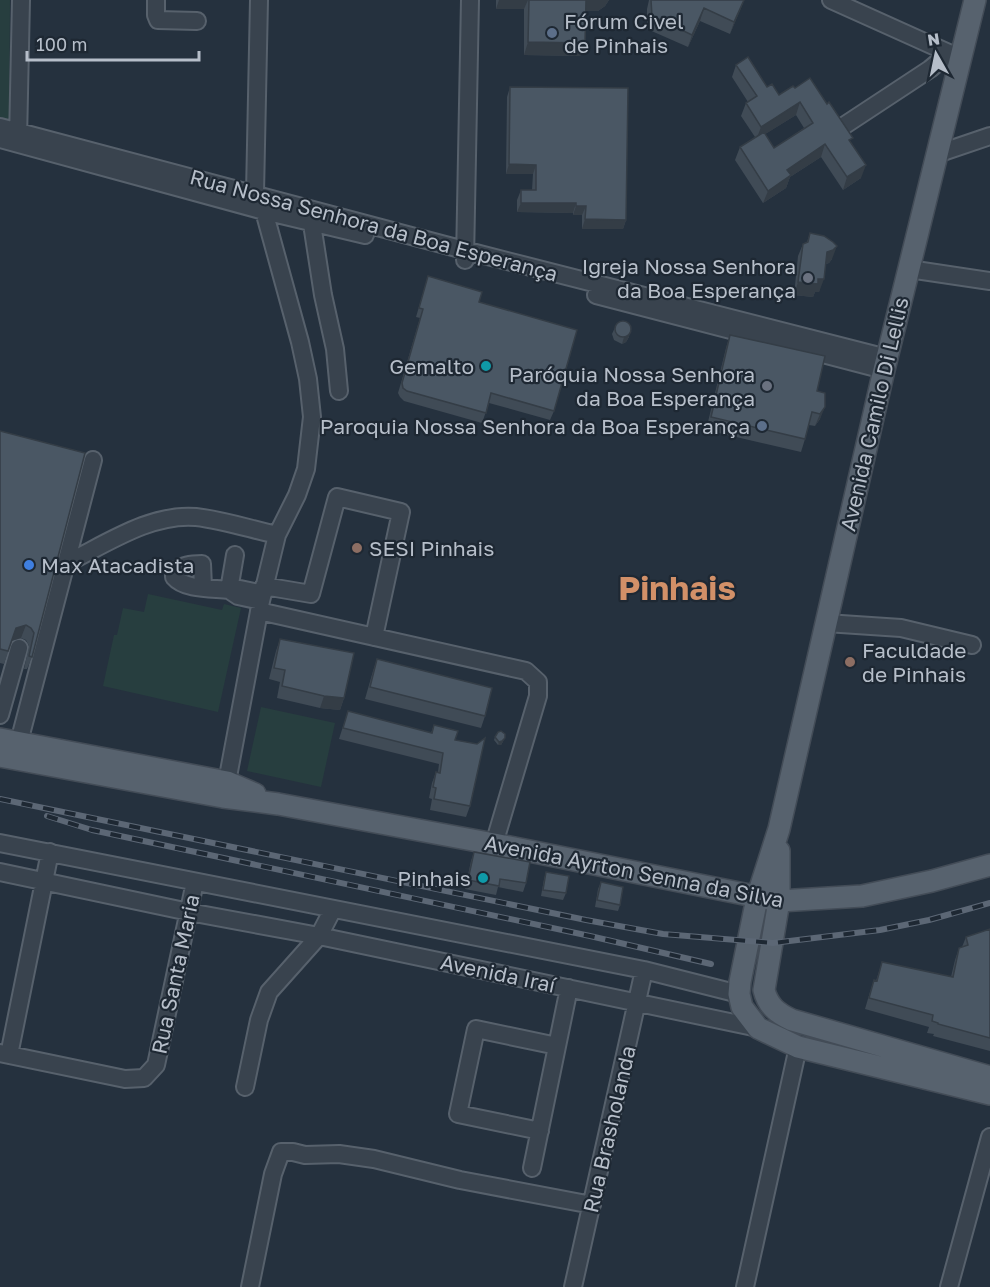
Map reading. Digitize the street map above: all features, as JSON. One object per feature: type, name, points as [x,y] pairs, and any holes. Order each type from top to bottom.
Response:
[{"type":"main road","name":"Avenida Camilo Di Lellis","points":[[739,994],[757,898],[779,829],[885,364],[937,154],[955,56],[975,0]]},
{"type":"main road","name":"Avenida Ayrton Senna da Silva","points":[[9,741],[227,782],[278,804]]},
{"type":"main road","name":"Avenida Ayrton Senna da Silva","points":[[0,756],[494,844],[779,902],[862,896],[932,881],[990,865]]},
{"type":"main road","name":"Avenida Camilo Di Lellis","points":[[779,829],[779,902],[764,990],[766,1000],[773,1009],[792,1020],[990,1077]]},
{"type":"main road","points":[[739,994],[742,1007],[758,1028]]},
{"type":"main road","name":"Avenida Iraí","points":[[758,1028],[798,1047],[990,1094]]},
{"type":"street","points":[[18,138],[21,0]]},
{"type":"street","points":[[156,0],[158,20],[197,21]]},
{"type":"street","points":[[227,782],[262,598],[277,535],[297,495],[306,469],[312,417],[308,379],[264,211],[255,193],[259,0]]},
{"type":"street","points":[[465,256],[470,0]]},
{"type":"street","points":[[831,0],[955,56]]},
{"type":"street","points":[[845,124],[930,69],[955,56]]},
{"type":"street","name":"Rua Nossa Senhora da Boa Esperança","points":[[0,127],[18,138],[264,211],[310,215]]},
{"type":"street","points":[[937,154],[990,136]]},
{"type":"street","name":"Rua Nossa Senhora da Boa Esperança","points":[[0,139],[18,138],[255,193],[310,215],[885,364]]},
{"type":"street","points":[[310,215],[323,295],[335,349],[339,391]]},
{"type":"street","points":[[909,269],[990,281]]},
{"type":"street","points":[[9,741],[67,563],[93,460]]},
{"type":"street","points":[[203,587],[229,590],[238,596],[262,598],[311,594],[337,497],[401,512],[374,637]]},
{"type":"street","points":[[67,563],[134,530],[162,520],[195,517],[277,535]]},
{"type":"street","points":[[229,590],[235,555]]},
{"type":"street","points":[[262,598],[374,637],[526,671],[538,682],[538,696],[494,844]]},
{"type":"street","points":[[826,623],[901,628],[972,645]]},
{"type":"street","points":[[0,715],[5,677],[19,648]]},
{"type":"street","name":"Avenida Iraí","points":[[0,843],[644,970],[739,994]]},
{"type":"street","points":[[5,1054],[50,852]]},
{"type":"street","name":"Avenida Iraí","points":[[0,872],[758,1028]]},
{"type":"street","name":"Rua Santa Maria","points":[[5,1054],[125,1079],[144,1078],[156,1065],[195,882]]},
{"type":"street","points":[[245,1087],[259,1020],[269,992],[319,936],[333,909]]},
{"type":"street","name":"Rua Brasholanda","points":[[573,1287],[644,970]]},
{"type":"street","points":[[532,1168],[569,988]]},
{"type":"street","points":[[540,1131],[458,1114],[460,1104],[476,1029],[557,1046]]},
{"type":"street","points":[[745,1287],[798,1047]]},
{"type":"street","points":[[949,1287],[990,1137]]},
{"type":"street","points":[[250,1287],[273,1174],[281,1152],[305,1155],[339,1154],[374,1159],[450,1178],[592,1205]]},
{"type":"green space","points":[[0,0],[10,0],[9,120],[0,117]]},
{"type":"green space","points":[[148,594],[222,610],[224,604],[241,608],[218,712],[103,686],[114,635],[117,635],[123,608],[144,612]]},
{"type":"green space","points":[[261,707],[335,723],[321,787],[247,771]]},
{"type":"building","name":"Fórum Civel de Pinhais","points":[[529,0],[586,0],[585,43],[528,42]]},
{"type":"building","points":[[651,0],[744,0],[734,22],[704,8],[692,35],[652,16]]},
{"type":"building","points":[[748,57],[767,87],[772,84],[779,95],[810,78],[853,138],[849,140],[866,165],[847,177],[825,144],[787,170],[791,175],[768,191],[740,147],[764,132],[774,148],[813,123],[800,102],[761,127],[746,103],[757,96],[736,65]]},
{"type":"building","points":[[510,87],[628,88],[626,220],[585,219],[586,206],[576,206],[576,203],[521,203],[521,190],[536,190],[536,165],[509,164]]},
{"type":"building","name":"Igreja Nossa Senhora da Boa Esperança","points":[[810,233],[824,236],[837,246],[827,252],[824,279],[818,279],[818,284],[798,282],[803,244],[808,242]]},
{"type":"building","name":"Gemalto","points":[[428,276],[482,292],[479,302],[577,330],[554,411],[491,393],[486,413],[403,388],[402,383],[423,309],[419,308]]},
{"type":"building","points":[[623,321],[629,323],[631,329],[629,335],[623,337],[617,335],[615,329],[617,323]]},
{"type":"building","name":"Paróquia Nossa Senhora da Boa Esperança","points":[[730,335],[825,356],[817,391],[825,393],[825,407],[820,414],[812,412],[805,439],[711,417]]},
{"type":"building","name":"Max Atacadista","points":[[0,431],[85,453],[32,657],[29,656],[34,633],[26,625],[16,628],[8,651],[0,649]]},
{"type":"building","points":[[280,639],[354,653],[344,698],[324,696],[282,686],[285,670],[274,668]]},
{"type":"building","points":[[377,659],[492,688],[485,716],[370,687]]},
{"type":"building","points":[[348,711],[432,733],[434,725],[458,731],[455,740],[477,744],[485,738],[470,806],[434,799],[436,788],[433,787],[436,772],[440,773],[443,753],[343,728]]},
{"type":"building","points":[[501,731],[505,734],[505,738],[499,742],[495,737]]},
{"type":"building","points":[[474,852],[530,862],[526,883],[500,879],[499,886],[468,880]]},
{"type":"building","points":[[546,872],[569,876],[566,893],[543,890]]},
{"type":"building","points":[[601,882],[623,887],[620,905],[597,900]]},
{"type":"building","points":[[990,929],[990,1038],[938,1024],[932,1021],[933,1015],[869,998],[882,962],[953,977],[959,948],[968,945],[966,937]]},
{"type":"railway","points":[[0,799],[663,934],[773,943],[880,930],[929,920],[990,903]]},
{"type":"railway","points":[[47,816],[92,830],[711,964]]},
{"type":"place","name":"Fórum Civel de Pinhais","points":[[552,33]]},
{"type":"place","name":"Igreja Nossa Senhora da Boa Esperança","points":[[808,278]]},
{"type":"place","name":"Gemalto","points":[[486,366]]},
{"type":"place","name":"Paróquia Nossa Senhora da Boa Esperança","points":[[767,386]]},
{"type":"place","name":"Paroquia Nossa Senhora da Boa Esperança","points":[[762,426]]},
{"type":"place","name":"SESI Pinhais","points":[[357,548]]},
{"type":"place","name":"Max Atacadista","points":[[29,565]]},
{"type":"place","name":"Faculdade de Pinhais","points":[[850,662]]},
{"type":"place","name":"Pinhais","points":[[483,878]]},
{"type":"district","name":"Pinhais","points":[[677,587]]}]
